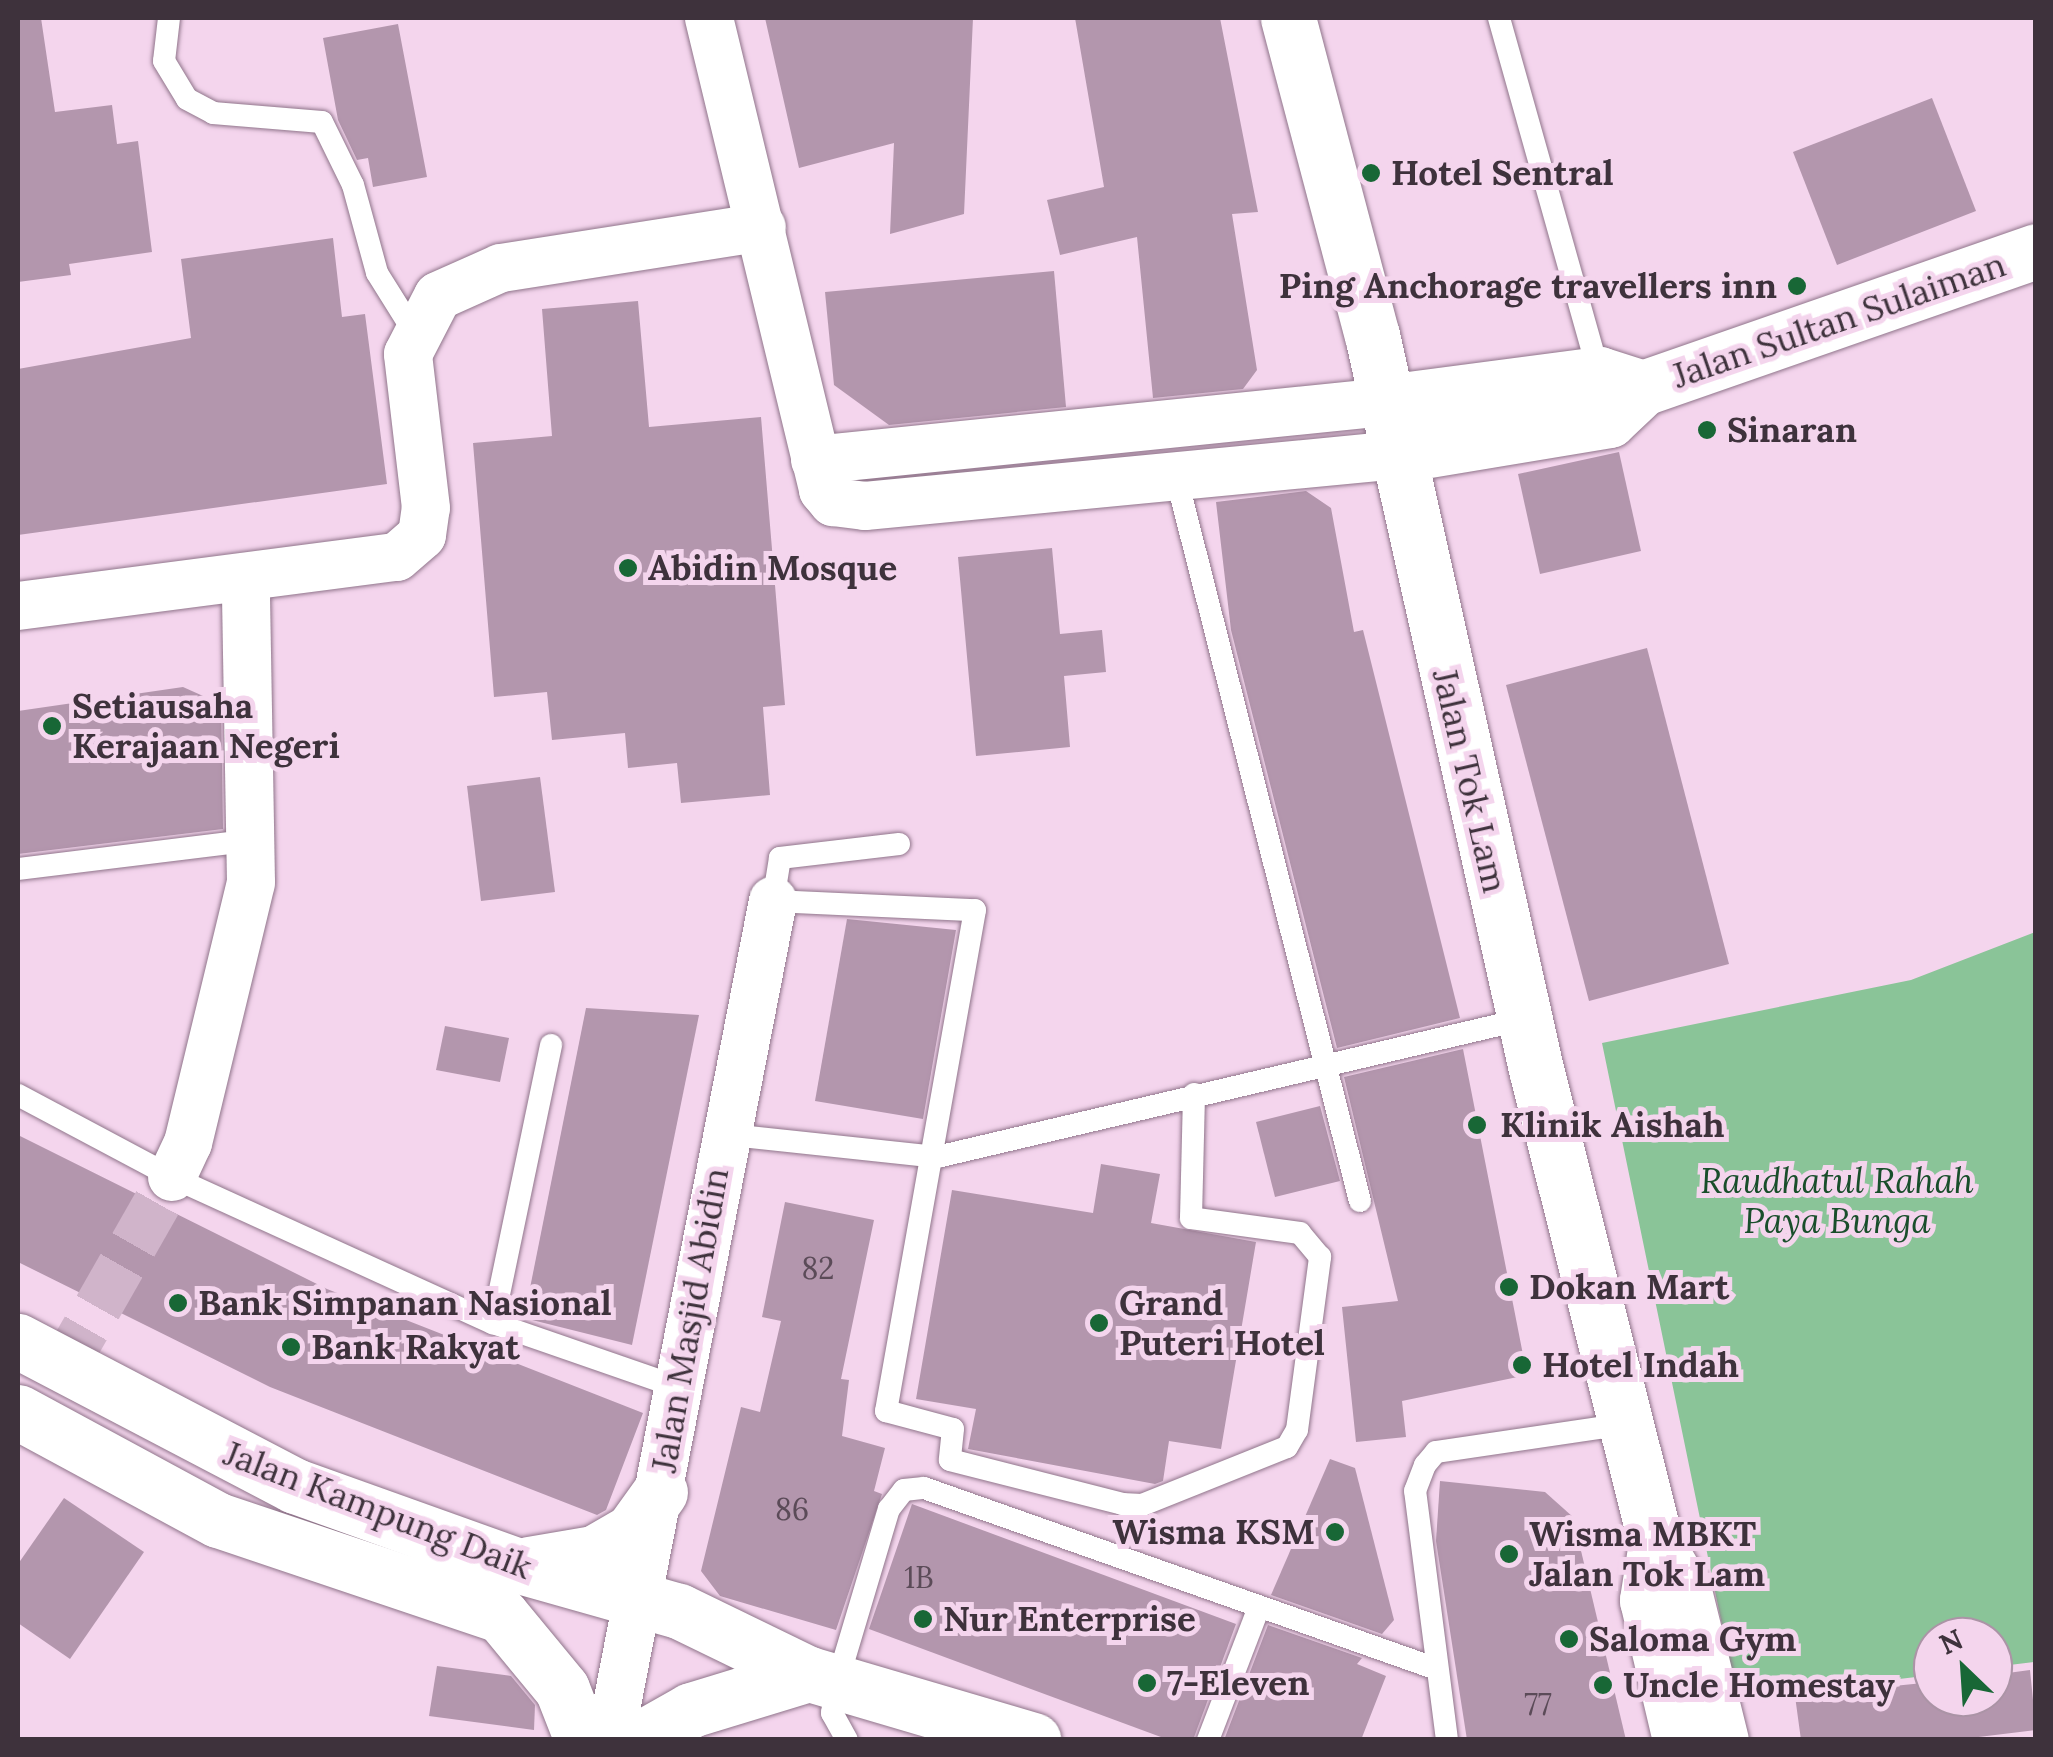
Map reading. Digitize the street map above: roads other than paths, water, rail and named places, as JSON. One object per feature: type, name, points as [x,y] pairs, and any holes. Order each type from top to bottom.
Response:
[{"type":"street","points":[[710,18],[823,490],[851,506],[1410,453]]},
{"type":"street","name":"Jalan Tok Lam","points":[[1288,18],[1372,334],[1386,402],[1410,453],[1415,532],[1524,1019],[1656,1543],[1684,1592],[1721,1740]]},
{"type":"street","points":[[18,606],[246,582],[369,566],[397,557],[422,535],[426,508],[406,378],[414,332],[438,296],[500,268],[762,227]]},
{"type":"street","name":"Jalan Sultan Sulaiman","points":[[1386,402],[1621,381],[2036,251]]},
{"type":"street","points":[[1372,334],[1397,369],[1442,395]]},
{"type":"street","name":"Jalan Sultan Sulaiman","points":[[1410,453],[1609,420],[1621,381]]},
{"type":"street","points":[[815,460],[1386,402]]},
{"type":"street","points":[[1415,532],[1448,481],[1498,438]]},
{"type":"street","points":[[172,1177],[188,1143],[255,840],[246,582]]},
{"type":"street","name":"Jalan Masjid Abidin","points":[[610,1740],[642,1600],[722,1134],[774,901]]},
{"type":"street","name":"Jalan Kampung Daik","points":[[18,1341],[247,1465],[508,1590]]},
{"type":"street","name":"Jalan Kampung Daik","points":[[18,1412],[218,1520],[508,1590],[642,1600],[823,1679],[1032,1740]]},
{"type":"street","points":[[582,1740],[562,1689],[508,1590],[594,1553],[632,1531],[660,1492]]},
{"type":"street","name":"Jalan Tok Lam","points":[[1656,1543],[1647,1600],[1680,1740]]},
{"type":"street","points":[[638,1740],[690,1710],[823,1679]]},
{"type":"lane","points":[[168,18],[164,61],[187,99],[213,113],[322,122],[352,185],[377,273],[414,332]]},
{"type":"lane","points":[[1499,18],[1621,381]]},
{"type":"lane","points":[[1176,476],[1360,1201]]},
{"type":"lane","points":[[18,869],[255,840]]},
{"type":"lane","points":[[899,844],[780,858],[774,901],[975,910],[937,1157],[886,1411],[953,1429],[950,1460],[1142,1505],[1287,1447],[1297,1430],[1320,1258],[1300,1234],[1191,1218],[1194,1094]]},
{"type":"lane","points":[[722,1134],[937,1157],[1524,1019]]},
{"type":"lane","points":[[493,1323],[552,1045]]},
{"type":"lane","points":[[18,1095],[172,1177],[493,1323],[678,1386]]},
{"type":"lane","points":[[1446,1740],[1434,1668],[1415,1491],[1425,1465],[1436,1452],[1626,1424]]},
{"type":"lane","points":[[847,1740],[832,1713],[823,1679],[889,1509],[904,1490],[924,1488],[1434,1668]]},
{"type":"lane","points":[[1208,1740],[1259,1608]]},
{"type":"tunnel","points":[[62,1370],[172,1177]]},
{"type":"place","name":"Hotel Sentral","points":[[1371,173]]},
{"type":"place","name":"Ping Anchorage travellers inn","points":[[1797,286]]},
{"type":"place","name":"Sinaran","points":[[1707,430]]},
{"type":"place","name":"Abidin Mosque","points":[[628,568]]},
{"type":"place","name":"Setiausaha Kerajaan Negeri","points":[[52,726]]},
{"type":"place","name":"Klinik Aishah","points":[[1477,1125]]},
{"type":"place","name":"Dokan Mart","points":[[1509,1287]]},
{"type":"place","name":"Bank Simpanan Nasional","points":[[178,1303]]},
{"type":"place","name":"Grand Puteri Hotel","points":[[1099,1323]]},
{"type":"place","name":"Bank Rakyat","points":[[291,1347]]},
{"type":"place","name":"Hotel Indah","points":[[1522,1365]]},
{"type":"place","name":"Wisma KSM","points":[[1335,1532]]},
{"type":"place","name":"Wisma MBKT Jalan Tok Lam","points":[[1509,1554]]},
{"type":"place","name":"Nur Enterprise","points":[[923,1619]]},
{"type":"place","name":"Saloma Gym","points":[[1569,1639]]},
{"type":"place","name":"7-Eleven","points":[[1147,1683]]},
{"type":"place","name":"Uncle Homestay","points":[[1603,1685]]},
{"type":"park label","name":"Raudhatul Rahah Paya Bunga","points":[[1837,1201]]}]
